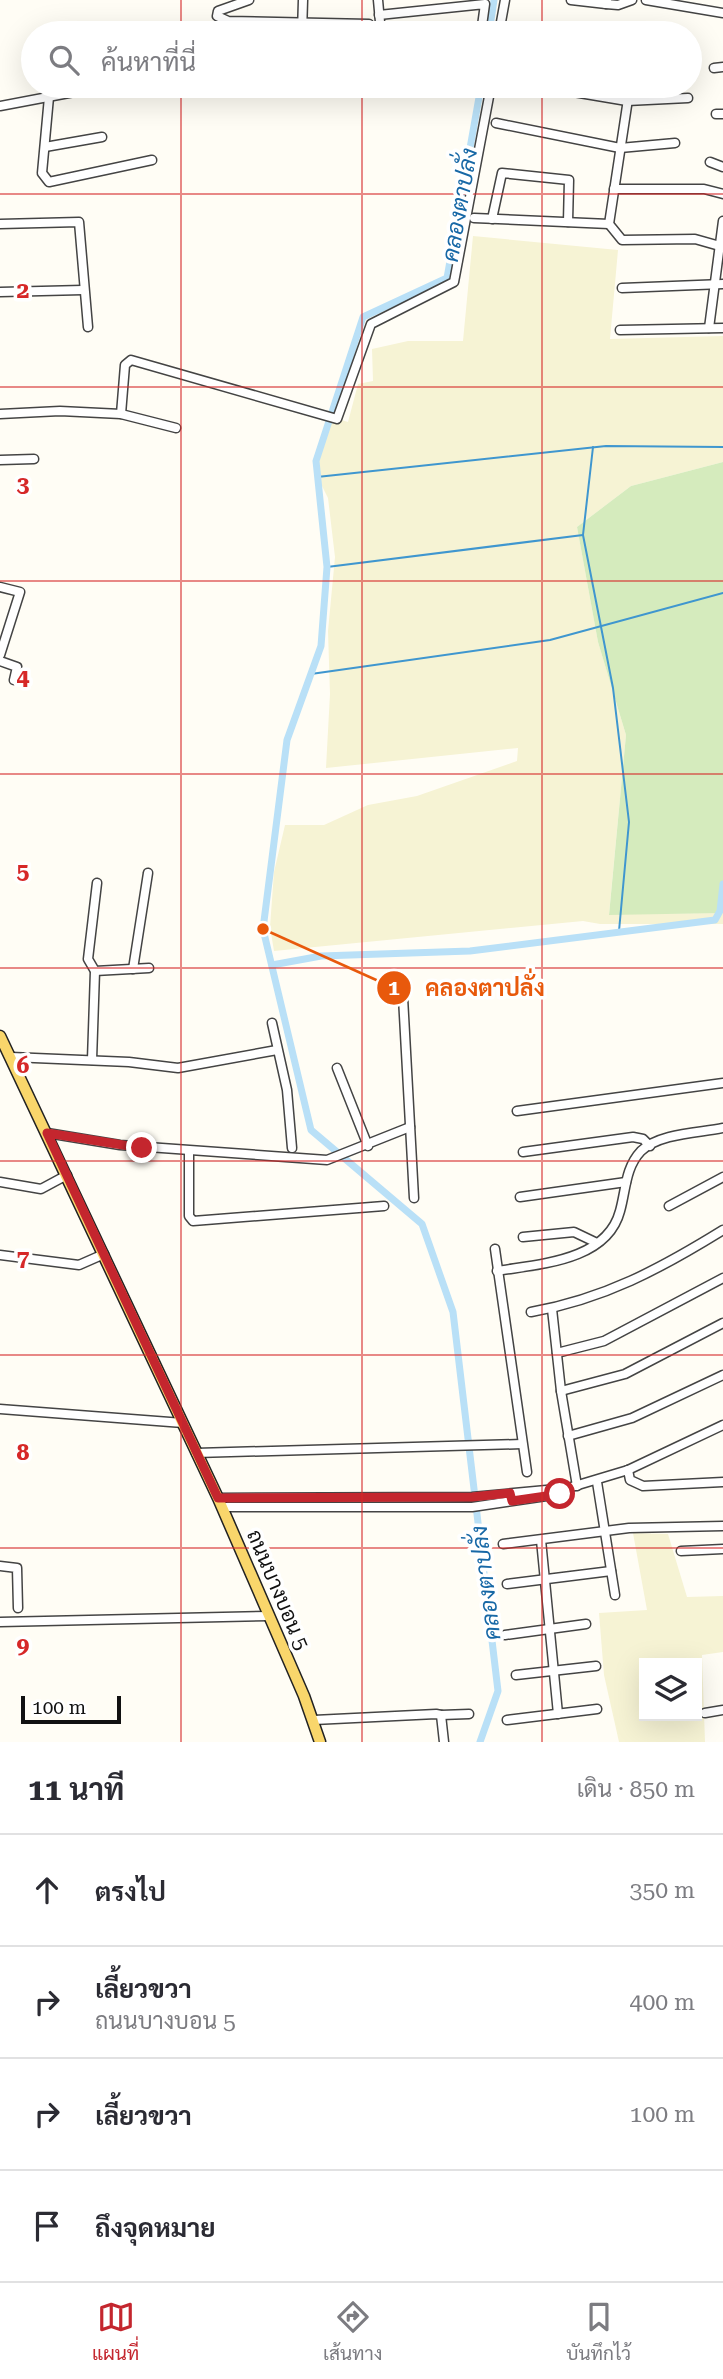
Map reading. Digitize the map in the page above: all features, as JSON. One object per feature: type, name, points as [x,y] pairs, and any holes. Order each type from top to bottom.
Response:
[{"type":"main road","name":"ถนนบางบอน 5","points":[[0,1036],[220,1503],[314,1720],[320,1742]]},
{"type":"street","points":[[228,21],[217,16],[218,11],[249,0]]},
{"type":"street","points":[[303,0],[303,21]]},
{"type":"street","points":[[377,0],[380,21]]},
{"type":"street","points":[[501,21],[505,0]]},
{"type":"street","points":[[571,0],[618,5],[632,0]]},
{"type":"street","points":[[646,0],[723,13]]},
{"type":"street","points":[[379,15],[485,2],[483,21]]},
{"type":"street","points":[[0,106],[44,98]]},
{"type":"street","points":[[49,98],[43,173],[49,182],[152,160]]},
{"type":"street","points":[[121,414],[125,366],[131,360],[332,419],[371,324],[454,282],[489,98]]},
{"type":"street","points":[[609,98],[627,101],[688,98]]},
{"type":"street","points":[[628,98],[609,224],[622,240],[695,239],[721,247]]},
{"type":"street","points":[[496,123],[620,149],[675,143]]},
{"type":"street","points":[[45,147],[102,137]]},
{"type":"street","points":[[710,162],[723,167]]},
{"type":"street","points":[[492,219],[502,173],[569,180],[568,222]]},
{"type":"street","points":[[614,189],[704,189],[723,194]]},
{"type":"street","points":[[474,218],[609,224]]},
{"type":"street","points":[[709,328],[719,284],[723,221]]},
{"type":"street","points":[[0,224],[79,222],[88,327]]},
{"type":"street","points":[[622,288],[719,284]]},
{"type":"street","points":[[0,292],[83,289]]},
{"type":"street","points":[[620,330],[723,328]]},
{"type":"street","points":[[0,414],[60,411],[121,414],[176,428]]},
{"type":"street","points":[[0,460],[33,459]]},
{"type":"street","points":[[0,587],[20,592],[1,650]]},
{"type":"street","points":[[0,661],[17,667],[14,680]]},
{"type":"street","points":[[133,968],[148,873]]},
{"type":"street","points":[[92,1060],[95,971],[88,960],[97,883]]},
{"type":"street","points":[[95,971],[149,968]]},
{"type":"street","points":[[402,979],[414,1198]]},
{"type":"street","points":[[272,1023],[287,1090],[292,1148]]},
{"type":"street","points":[[11,1057],[92,1060],[178,1068],[277,1050]]},
{"type":"street","points":[[337,1068],[368,1146]]},
{"type":"street","points":[[517,1111],[723,1083]]},
{"type":"street","points":[[47,1133],[120,1146],[327,1160],[353,1152],[410,1127]]},
{"type":"street","points":[[498,1271],[561,1260],[597,1243],[611,1231],[620,1214],[627,1173],[642,1151],[658,1141],[723,1128]]},
{"type":"street","points":[[523,1152],[633,1137],[643,1139],[650,1146]]},
{"type":"street","points":[[189,1151],[189,1216],[194,1222],[384,1206]]},
{"type":"street","points":[[0,1182],[41,1188],[67,1175]]},
{"type":"street","points":[[669,1206],[723,1177]]},
{"type":"street","points":[[520,1197],[626,1182]]},
{"type":"street","points":[[531,1312],[582,1302],[619,1287],[723,1230]]},
{"type":"street","points":[[523,1237],[575,1232],[597,1243]]},
{"type":"street","points":[[495,1249],[527,1472]]},
{"type":"street","points":[[0,1255],[79,1265],[104,1254]]},
{"type":"street","points":[[557,1353],[604,1341],[723,1278]]},
{"type":"street","points":[[552,1308],[573,1487]]},
{"type":"street","points":[[561,1391],[625,1374],[723,1323]]},
{"type":"street","points":[[568,1436],[632,1418],[723,1375]]},
{"type":"street","points":[[0,1409],[183,1423]]},
{"type":"street","points":[[220,1503],[472,1502],[511,1497],[597,1482],[723,1425]]},
{"type":"street","points":[[196,1453],[522,1444]]},
{"type":"street","points":[[628,1470],[630,1480],[643,1486],[723,1482]]},
{"type":"street","points":[[597,1482],[615,1595]]},
{"type":"street","points":[[503,1544],[604,1532],[723,1526]]},
{"type":"street","points":[[541,1539],[558,1714]]},
{"type":"street","points":[[681,1550],[723,1549]]},
{"type":"street","points":[[0,1566],[17,1568],[20,1574],[18,1613]]},
{"type":"street","points":[[507,1584],[611,1571]]},
{"type":"street","points":[[0,1622],[18,1613],[269,1616]]},
{"type":"street","points":[[505,1635],[586,1624]]},
{"type":"street","points":[[516,1675],[596,1666]]},
{"type":"street","points":[[508,1720],[597,1709]]},
{"type":"street","points":[[705,1713],[723,1710]]},
{"type":"street","points":[[314,1720],[429,1713],[468,1714]]},
{"type":"street","points":[[441,1715],[444,1742]]},
{"type":"shaded area","points":[[473,236],[618,250],[610,339],[723,336],[723,462],[631,486],[577,527],[598,642],[626,735],[609,914],[723,913],[723,924],[600,924],[583,921],[274,951],[270,927],[274,872],[285,825],[324,825],[368,805],[417,796],[517,761],[518,748],[326,768],[330,694],[328,631],[335,557],[328,498],[320,482],[318,460],[332,417],[348,422],[358,384],[373,381],[372,349],[408,341],[463,341]]},
{"type":"shaded area","points":[[633,1533],[668,1534],[687,1597],[723,1596],[723,1652],[702,1655],[705,1742],[619,1742],[604,1675],[599,1613],[647,1610]]},
{"type":"green space","points":[[723,462],[723,913],[609,915],[626,735],[598,642],[577,527],[631,486]]},
{"type":"waterway","name":"คลองตาปลั่ง","points":[[491,21],[494,0]]},
{"type":"waterway","name":"คลองตาปลั่ง","points":[[479,98],[447,278],[363,317],[316,461],[327,567],[321,646],[287,740],[263,929],[311,1130],[422,1224],[453,1312],[498,1691],[480,1742]]},
{"type":"waterway","points":[[317,477],[606,446],[723,447]]},
{"type":"waterway","points":[[593,447],[583,535],[613,688],[629,822],[619,931]]},
{"type":"waterway","points":[[327,567],[583,535]]},
{"type":"waterway","points":[[311,674],[550,640],[723,593]]},
{"type":"waterway","points":[[272,965],[321,956],[470,951],[715,920],[720,911],[723,884]]},
{"type":"place","name":"คลองตาปลั่ง","points":[[263,929]]},
{"type":"route","points":[[142,1148],[47,1133],[218,1498],[472,1497],[510,1493],[512,1501],[560,1494]]}]
